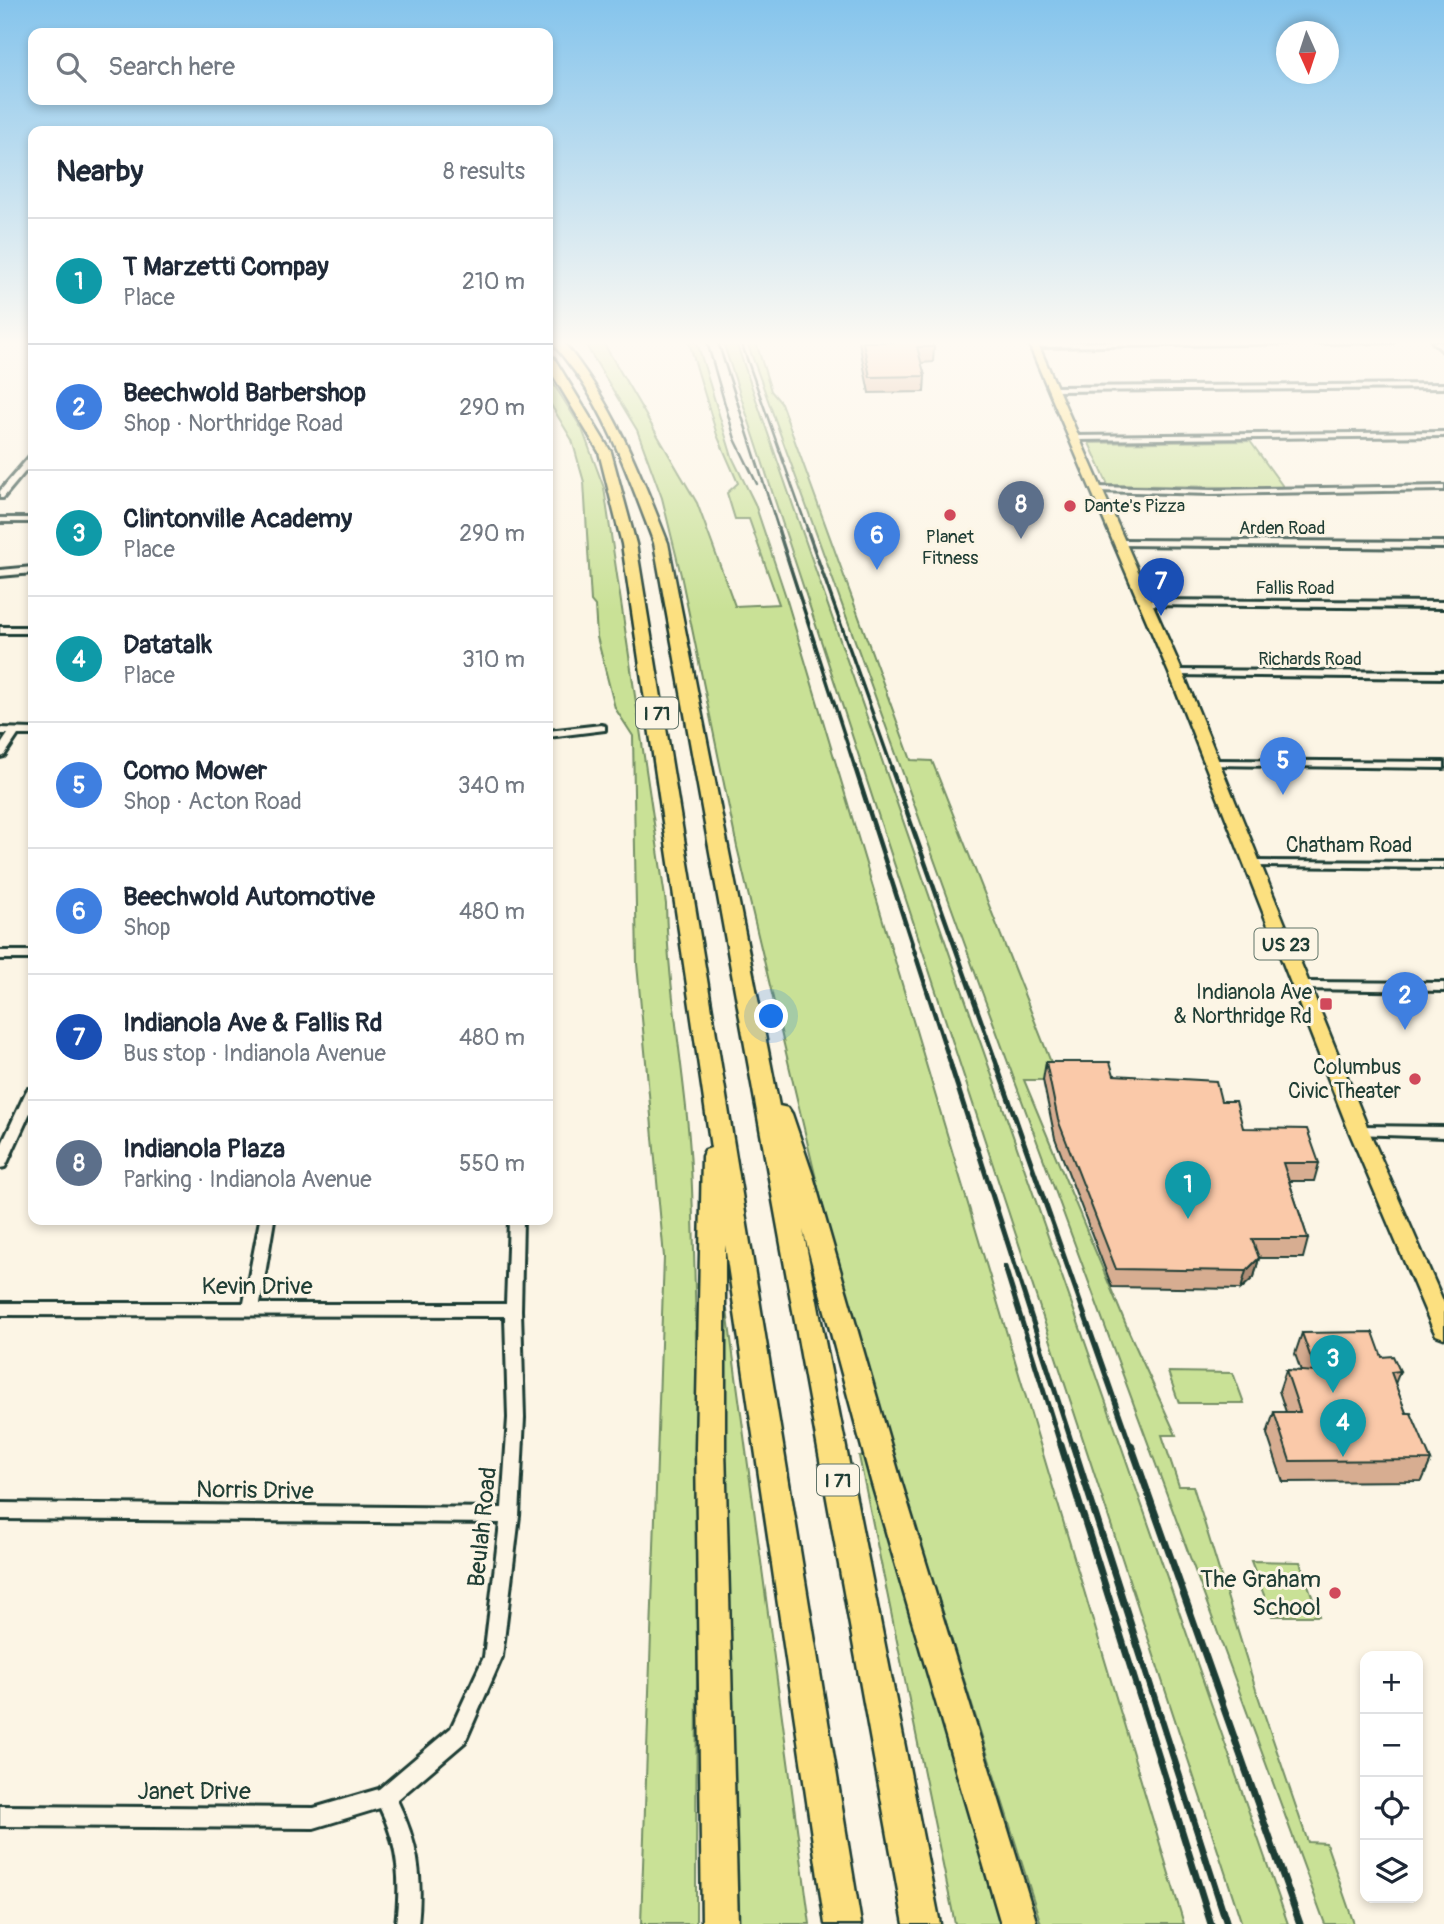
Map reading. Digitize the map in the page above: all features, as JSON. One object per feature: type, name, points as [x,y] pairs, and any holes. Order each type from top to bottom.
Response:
[{"type":"highway","name":"I 71","points":[[593,432],[605,452],[629,544],[843,1924]]},
{"type":"highway","name":"I 71","points":[[617,432],[661,543],[922,1924]]},
{"type":"highway","points":[[623,445],[624,432]]},
{"type":"highway","points":[[754,1035],[801,1176],[886,1481],[1018,1924]]},
{"type":"highway","points":[[714,1084],[711,1489],[720,1802],[720,1924]]},
{"type":"main road","name":"US 23","points":[[1071,432],[1176,673],[1359,1131],[1444,1329]]},
{"type":"street","points":[[1074,438],[1444,434]]},
{"type":"street","points":[[0,496],[28,464]]},
{"type":"street","points":[[1097,489],[1223,492],[1444,488]]},
{"type":"street","points":[[0,520],[28,520]]},
{"type":"street","name":"Arden Road","points":[[1120,542],[1444,545]]},
{"type":"street","points":[[0,573],[28,570]]},
{"type":"street","name":"Fallis Road","points":[[1146,603],[1444,605]]},
{"type":"street","points":[[0,630],[28,630]]},
{"type":"street","name":"Richards Road","points":[[1176,673],[1444,675]]},
{"type":"street","points":[[553,733],[601,728]]},
{"type":"street","points":[[0,732],[28,732]]},
{"type":"street","points":[[0,754],[15,732]]},
{"type":"street","points":[[1213,763],[1444,765]]},
{"type":"street","name":"Chatham Road","points":[[1254,864],[1444,865]]},
{"type":"street","points":[[0,955],[28,955]]},
{"type":"street","points":[[1302,986],[1444,987]]},
{"type":"street","points":[[0,1163],[28,1103]]},
{"type":"street","points":[[1359,1131],[1444,1132]]},
{"type":"street","points":[[251,1309],[266,1225]]},
{"type":"street","name":"Beulah Road","points":[[385,1797],[458,1735],[493,1657],[510,1517],[516,1418],[513,1310],[516,1225]]},
{"type":"street","name":"Kevin Drive","points":[[0,1310],[513,1310]]},
{"type":"street","name":"Norris Drive","points":[[0,1511],[510,1517]]},
{"type":"street","points":[[385,1797],[402,1831],[412,1885],[407,1924]]},
{"type":"street","name":"Janet Drive","points":[[0,1816],[314,1818],[385,1797]]},
{"type":"green space","points":[[567,432],[583,432],[604,488],[666,904],[670,975],[687,1116],[695,1280],[696,1924],[641,1924],[664,1257],[637,964],[633,736],[615,708],[597,637],[595,606],[591,601],[584,482]]},
{"type":"green space","points":[[638,432],[655,432],[697,503],[735,606],[779,604],[749,519],[735,519],[727,493],[738,483],[716,432],[724,432],[732,457],[755,504],[785,594],[1184,1924],[1041,1924],[847,1309],[737,847],[681,575],[662,498]]},
{"type":"green space","points":[[752,432],[767,432],[1288,1924],[1242,1924]]},
{"type":"green space","points":[[779,432],[791,432],[911,760],[932,761],[1058,1080],[1024,1080],[1129,1332],[1176,1435],[1162,1435],[1179,1486],[1193,1486],[1256,1690],[1308,1842],[1326,1843],[1354,1924],[1325,1924],[982,992]]},
{"type":"green space","points":[[1250,441],[1284,488],[1108,485],[1089,443]]},
{"type":"green space","points":[[727,1310],[810,1924],[737,1924],[720,1311]]},
{"type":"green space","points":[[1168,1372],[1233,1373],[1244,1403],[1179,1403]]},
{"type":"green space","points":[[867,1455],[1004,1924],[955,1924],[859,1456]]},
{"type":"green space","points":[[1251,1561],[1300,1562],[1319,1616],[1272,1616]]},
{"type":"building","points":[[1046,1062],[1110,1062],[1114,1075],[1216,1081],[1221,1101],[1236,1101],[1243,1128],[1307,1129],[1319,1163],[1283,1163],[1308,1239],[1252,1239],[1259,1258],[1246,1271],[1116,1269],[1058,1120]]},
{"type":"building","points":[[1373,1332],[1382,1357],[1393,1356],[1400,1371],[1391,1372],[1406,1413],[1411,1413],[1431,1460],[1290,1461],[1274,1412],[1300,1412],[1286,1370],[1316,1372],[1302,1333]]},
{"type":"railway","points":[[733,432],[757,484]]},
{"type":"railway","points":[[747,432],[779,531]]},
{"type":"railway","points":[[773,432],[808,531]]},
{"type":"railway","points":[[778,529],[855,768]]},
{"type":"railway","points":[[807,529],[892,768]]},
{"type":"railway","points":[[855,767],[952,1068]]},
{"type":"railway","points":[[891,767],[998,1068]]},
{"type":"railway","points":[[951,1066],[1073,1447]]},
{"type":"railway","points":[[997,1066],[1131,1447]]},
{"type":"railway","points":[[1005,1267],[1061,1447]]},
{"type":"railway","points":[[1061,1445],[1211,1924]]},
{"type":"railway","points":[[1073,1445],[1227,1924]]},
{"type":"railway","points":[[1131,1445],[1300,1924]]},
{"type":"place","name":"Dante's Pizza","points":[[1070,506]]},
{"type":"place","name":"Planet Fitness","points":[[950,515]]},
{"type":"place","name":"Indianola Plaza","points":[[1021,539]]},
{"type":"place","name":"Beechwold Automotive","points":[[877,570]]},
{"type":"place","name":"Indianola Ave & Fallis Rd","points":[[1161,616]]},
{"type":"place","name":"Como Mower","points":[[1283,795]]},
{"type":"place","name":"Indianola Ave & Northridge Rd","points":[[1326,1004]]},
{"type":"place","name":"Beechwold Barbershop","points":[[1405,1030]]},
{"type":"place","name":"Columbus Civic Theater","points":[[1415,1079]]},
{"type":"place","name":"T Marzetti Compay","points":[[1188,1219]]},
{"type":"place","name":"Clintonville Academy","points":[[1333,1393]]},
{"type":"place","name":"Datatalk","points":[[1343,1457]]},
{"type":"place","name":"The Graham School","points":[[1335,1593]]}]
